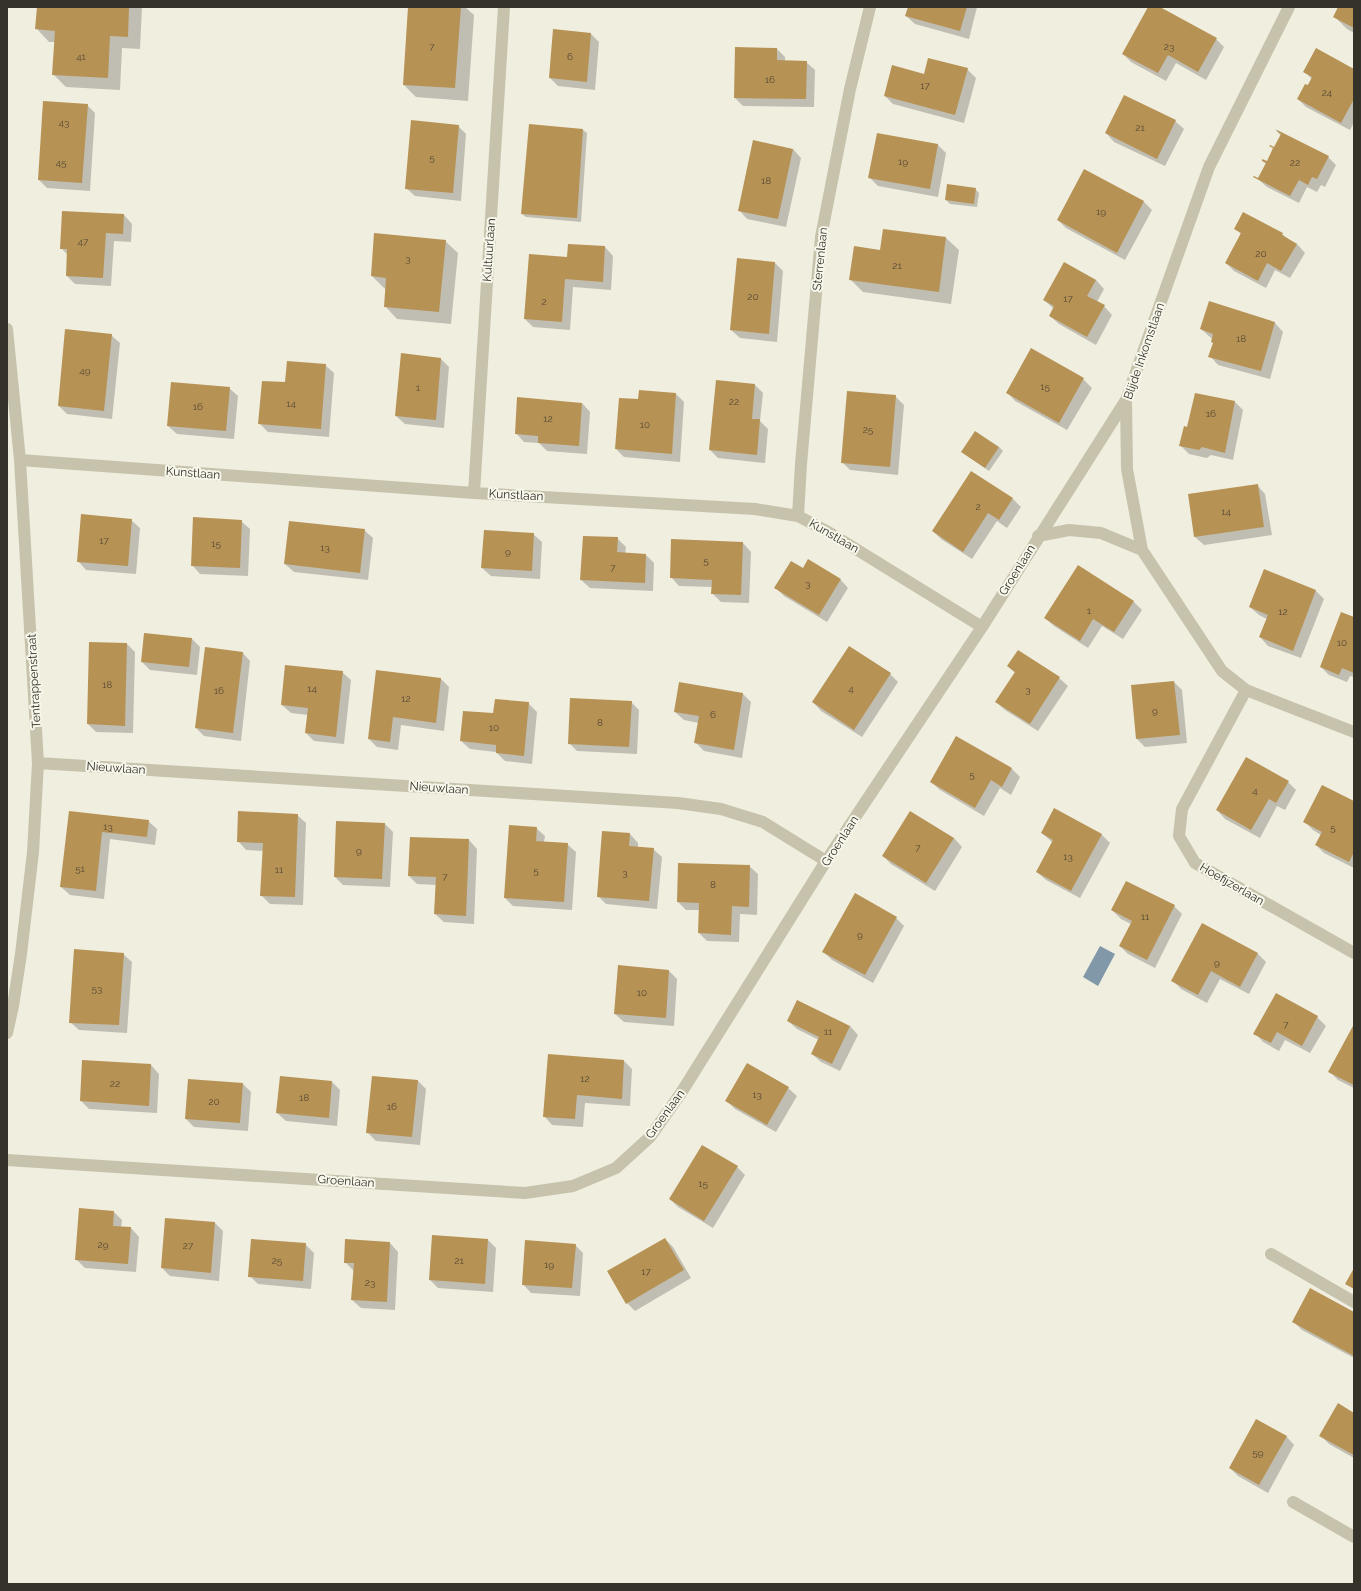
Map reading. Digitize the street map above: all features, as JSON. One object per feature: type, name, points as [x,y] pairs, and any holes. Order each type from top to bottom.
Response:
[{"type":"street","name":"Kultuurlaan","points":[[474,493],[504,7]]},
{"type":"street","name":"Sterrenlaan","points":[[798,516],[801,464],[821,237],[850,88],[870,7]]},
{"type":"street","name":"Blijde Inkomstlaan","points":[[1289,7],[1209,167],[1126,400],[1127,469],[1142,550],[1222,670],[1246,690],[1354,732]]},
{"type":"street","name":"Tentrappenstraat","points":[[7,328],[20,460],[38,763],[31,868],[21,954],[7,1033]]},
{"type":"street","name":"Groenlaan","points":[[7,1160],[525,1193],[573,1186],[616,1168],[650,1137],[681,1093],[826,861],[982,627],[1038,536],[1126,400]]},
{"type":"street","name":"Kunstlaan","points":[[20,460],[474,493],[755,509],[798,516],[830,533],[982,627]]},
{"type":"street","name":"Groenlaan","points":[[1038,536],[1069,530],[1101,533],[1142,550]]},
{"type":"street","name":"Hoefijzerlaan","points":[[1246,690],[1182,809],[1179,836],[1195,863],[1354,953]]},
{"type":"street","name":"Nieuwlaan","points":[[38,763],[678,803],[721,809],[763,822],[826,861]]},
{"type":"street","points":[[1271,1254],[1354,1302]]},
{"type":"street","points":[[1293,1502],[1354,1537]]},
{"type":"water","points":[[1100,946],[1115,954],[1098,986],[1083,977]]},
{"type":"building","points":[[37,7],[129,7],[128,37],[110,36],[108,78],[52,75],[55,31],[35,29]]},
{"type":"building","points":[[408,7],[461,7],[455,88],[403,85]]},
{"type":"building","points":[[908,7],[967,7],[960,31],[905,16]]},
{"type":"building","points":[[1148,7],[1160,7],[1217,38],[1198,72],[1168,55],[1158,73],[1122,54]]},
{"type":"building","points":[[1338,7],[1354,7],[1354,28],[1333,17]]},
{"type":"building","points":[[553,29],[591,33],[587,82],[549,78]]},
{"type":"building","points":[[735,47],[777,48],[777,60],[807,61],[806,99],[734,98]]},
{"type":"building","points":[[1316,48],[1354,69],[1354,99],[1341,123],[1297,99],[1305,84],[1308,85],[1312,77],[1303,72]]},
{"type":"building","points":[[928,58],[968,68],[955,115],[884,96],[892,65],[924,74]]},
{"type":"building","points":[[1124,95],[1176,120],[1157,159],[1105,133]]},
{"type":"building","points":[[43,101],[88,104],[82,183],[38,180]]},
{"type":"building","points":[[411,120],[459,125],[453,193],[405,189]]},
{"type":"building","points":[[529,124],[583,129],[577,218],[521,214]]},
{"type":"building","points":[[1277,130],[1329,156],[1317,179],[1312,177],[1308,185],[1299,180],[1290,196],[1253,177],[1258,178],[1266,163],[1262,161],[1262,159],[1267,161],[1273,148],[1269,146],[1274,147],[1281,134]]},
{"type":"building","points":[[877,133],[938,144],[930,189],[868,178]]},
{"type":"building","points":[[753,140],[793,149],[778,219],[738,211]]},
{"type":"building","points":[[1084,169],[1144,201],[1117,253],[1057,220]]},
{"type":"building","points":[[947,184],[976,188],[974,204],[945,200]]},
{"type":"building","points":[[62,211],[124,214],[123,234],[106,233],[103,278],[66,276],[67,249],[60,249]]},
{"type":"building","points":[[1243,212],[1283,233],[1282,235],[1297,244],[1281,271],[1267,263],[1258,281],[1225,263],[1241,233],[1234,229]]},
{"type":"building","points":[[883,229],[946,237],[939,292],[849,280],[854,246],[880,250]]},
{"type":"building","points":[[374,233],[446,240],[439,312],[384,307],[386,278],[371,276]]},
{"type":"building","points":[[568,244],[605,246],[603,282],[565,279],[562,322],[524,319],[529,254],[567,257]]},
{"type":"building","points":[[737,258],[775,262],[769,334],[730,330]]},
{"type":"building","points":[[1064,262],[1096,280],[1087,296],[1105,305],[1087,337],[1049,316],[1054,306],[1043,300]]},
{"type":"building","points":[[1209,301],[1275,322],[1261,371],[1208,357],[1213,343],[1211,342],[1213,334],[1200,329]]},
{"type":"building","points":[[65,329],[112,334],[104,411],[58,406]]},
{"type":"building","points":[[1031,348],[1084,378],[1059,423],[1006,393]]},
{"type":"building","points":[[401,353],[441,358],[436,420],[395,416]]},
{"type":"building","points":[[287,361],[326,364],[321,429],[258,424],[262,381],[285,382]]},
{"type":"building","points":[[716,380],[755,384],[752,419],[760,419],[757,455],[709,450]]},
{"type":"building","points":[[171,382],[230,387],[226,431],[167,426]]},
{"type":"building","points":[[639,390],[676,393],[672,454],[615,449],[619,398],[638,399]]},
{"type":"building","points":[[847,391],[896,395],[890,467],[841,463]]},
{"type":"building","points":[[1195,393],[1235,401],[1225,453],[1202,447],[1199,450],[1179,446],[1184,426],[1187,427]]},
{"type":"building","points":[[517,397],[582,403],[579,446],[538,443],[538,436],[515,434]]},
{"type":"building","points":[[975,431],[999,447],[985,468],[961,452]]},
{"type":"building","points":[[971,471],[1013,498],[999,520],[988,513],[963,552],[932,531]]},
{"type":"building","points":[[1258,484],[1264,527],[1194,537],[1188,494]]},
{"type":"building","points":[[81,514],[132,519],[128,566],[77,562]]},
{"type":"building","points":[[193,517],[242,520],[240,568],[191,566]]},
{"type":"building","points":[[289,521],[365,529],[360,573],[284,564]]},
{"type":"building","points":[[484,530],[534,533],[532,571],[481,568]]},
{"type":"building","points":[[583,536],[618,537],[617,552],[646,554],[645,583],[580,580]]},
{"type":"building","points":[[671,539],[743,542],[741,595],[711,594],[712,580],[670,578]]},
{"type":"building","points":[[808,559],[841,579],[819,615],[774,588],[791,561],[803,568]]},
{"type":"building","points":[[1078,565],[1134,601],[1114,632],[1093,619],[1080,641],[1044,618]]},
{"type":"building","points":[[1264,569],[1316,590],[1293,651],[1259,637],[1268,615],[1249,607]]},
{"type":"building","points":[[1341,612],[1354,617],[1354,673],[1342,668],[1339,675],[1320,667]]},
{"type":"building","points":[[144,633],[192,638],[189,667],[141,662]]},
{"type":"building","points":[[89,642],[127,643],[125,726],[87,724]]},
{"type":"building","points":[[849,646],[891,673],[854,730],[812,702]]},
{"type":"building","points":[[205,647],[243,652],[233,733],[195,728]]},
{"type":"building","points":[[1018,650],[1060,677],[1030,724],[995,702],[1015,672],[1007,666]]},
{"type":"building","points":[[285,665],[343,671],[336,737],[305,733],[308,708],[281,705]]},
{"type":"building","points":[[376,670],[441,678],[436,723],[393,717],[390,742],[368,739]]},
{"type":"building","points":[[1174,681],[1180,735],[1136,739],[1131,685]]},
{"type":"building","points":[[679,682],[743,693],[734,750],[694,743],[699,716],[674,712]]},
{"type":"building","points":[[570,698],[632,701],[629,747],[568,744]]},
{"type":"building","points":[[495,699],[529,702],[524,756],[496,753],[496,745],[460,741],[463,711],[493,713]]},
{"type":"building","points":[[956,736],[1012,768],[1002,787],[991,780],[975,808],[930,782]]},
{"type":"building","points":[[1246,757],[1289,781],[1276,803],[1269,799],[1251,830],[1216,810]]},
{"type":"building","points":[[1322,785],[1354,801],[1354,852],[1349,862],[1315,845],[1322,832],[1303,822]]},
{"type":"building","points":[[1054,808],[1102,834],[1071,891],[1036,872],[1053,840],[1041,833]]},
{"type":"building","points":[[69,811],[149,820],[147,837],[102,832],[96,891],[60,887]]},
{"type":"building","points":[[238,811],[298,814],[295,897],[260,896],[263,843],[237,842]]},
{"type":"building","points":[[910,811],[954,838],[926,883],[882,856]]},
{"type":"building","points":[[336,821],[385,823],[382,879],[334,877]]},
{"type":"building","points":[[509,825],[537,827],[536,841],[568,843],[564,902],[504,898]]},
{"type":"building","points":[[602,831],[630,833],[629,846],[654,848],[649,901],[597,897]]},
{"type":"building","points":[[410,837],[469,839],[466,916],[434,914],[436,877],[408,876]]},
{"type":"building","points":[[678,863],[750,865],[749,907],[732,906],[731,935],[698,933],[699,903],[677,902]]},
{"type":"building","points":[[1126,881],[1175,905],[1147,960],[1119,946],[1132,921],[1111,910]]},
{"type":"building","points":[[855,893],[897,917],[865,975],[822,952]]},
{"type":"building","points":[[1202,923],[1258,953],[1240,987],[1211,971],[1198,995],[1171,981]]},
{"type":"building","points":[[74,949],[124,953],[119,1025],[69,1023]]},
{"type":"building","points":[[618,965],[669,970],[666,1018],[614,1014]]},
{"type":"building","points":[[1276,993],[1318,1016],[1302,1046],[1277,1032],[1271,1043],[1253,1034]]},
{"type":"building","points":[[797,1000],[850,1026],[832,1064],[811,1054],[819,1037],[787,1021]]},
{"type":"building","points":[[1354,1024],[1354,1085],[1328,1072]]},
{"type":"building","points":[[548,1054],[624,1060],[622,1099],[577,1095],[575,1119],[543,1117]]},
{"type":"building","points":[[82,1060],[151,1064],[149,1106],[80,1101]]},
{"type":"building","points":[[747,1063],[789,1087],[767,1125],[725,1101]]},
{"type":"building","points":[[280,1076],[332,1081],[329,1118],[276,1113]]},
{"type":"building","points":[[372,1076],[418,1080],[412,1137],[366,1133]]},
{"type":"building","points":[[188,1079],[243,1083],[240,1123],[185,1119]]},
{"type":"building","points":[[702,1145],[738,1166],[704,1221],[669,1199]]},
{"type":"building","points":[[79,1208],[114,1211],[113,1226],[131,1227],[128,1264],[75,1260]]},
{"type":"building","points":[[165,1218],[215,1222],[211,1273],[161,1268]]},
{"type":"building","points":[[432,1235],[488,1239],[485,1284],[429,1280]]},
{"type":"building","points":[[665,1238],[684,1270],[626,1304],[607,1271]]},
{"type":"building","points":[[251,1239],[306,1243],[303,1281],[248,1277]]},
{"type":"building","points":[[345,1239],[390,1242],[387,1302],[351,1300],[354,1263],[344,1263]]},
{"type":"building","points":[[525,1240],[576,1244],[572,1288],[522,1285]]},
{"type":"building","points":[[1354,1268],[1354,1289],[1345,1284]]},
{"type":"building","points":[[1310,1288],[1354,1312],[1354,1356],[1292,1322]]},
{"type":"building","points":[[1338,1403],[1354,1413],[1354,1455],[1319,1436]]},
{"type":"building","points":[[1256,1419],[1287,1436],[1259,1485],[1229,1468]]}]
